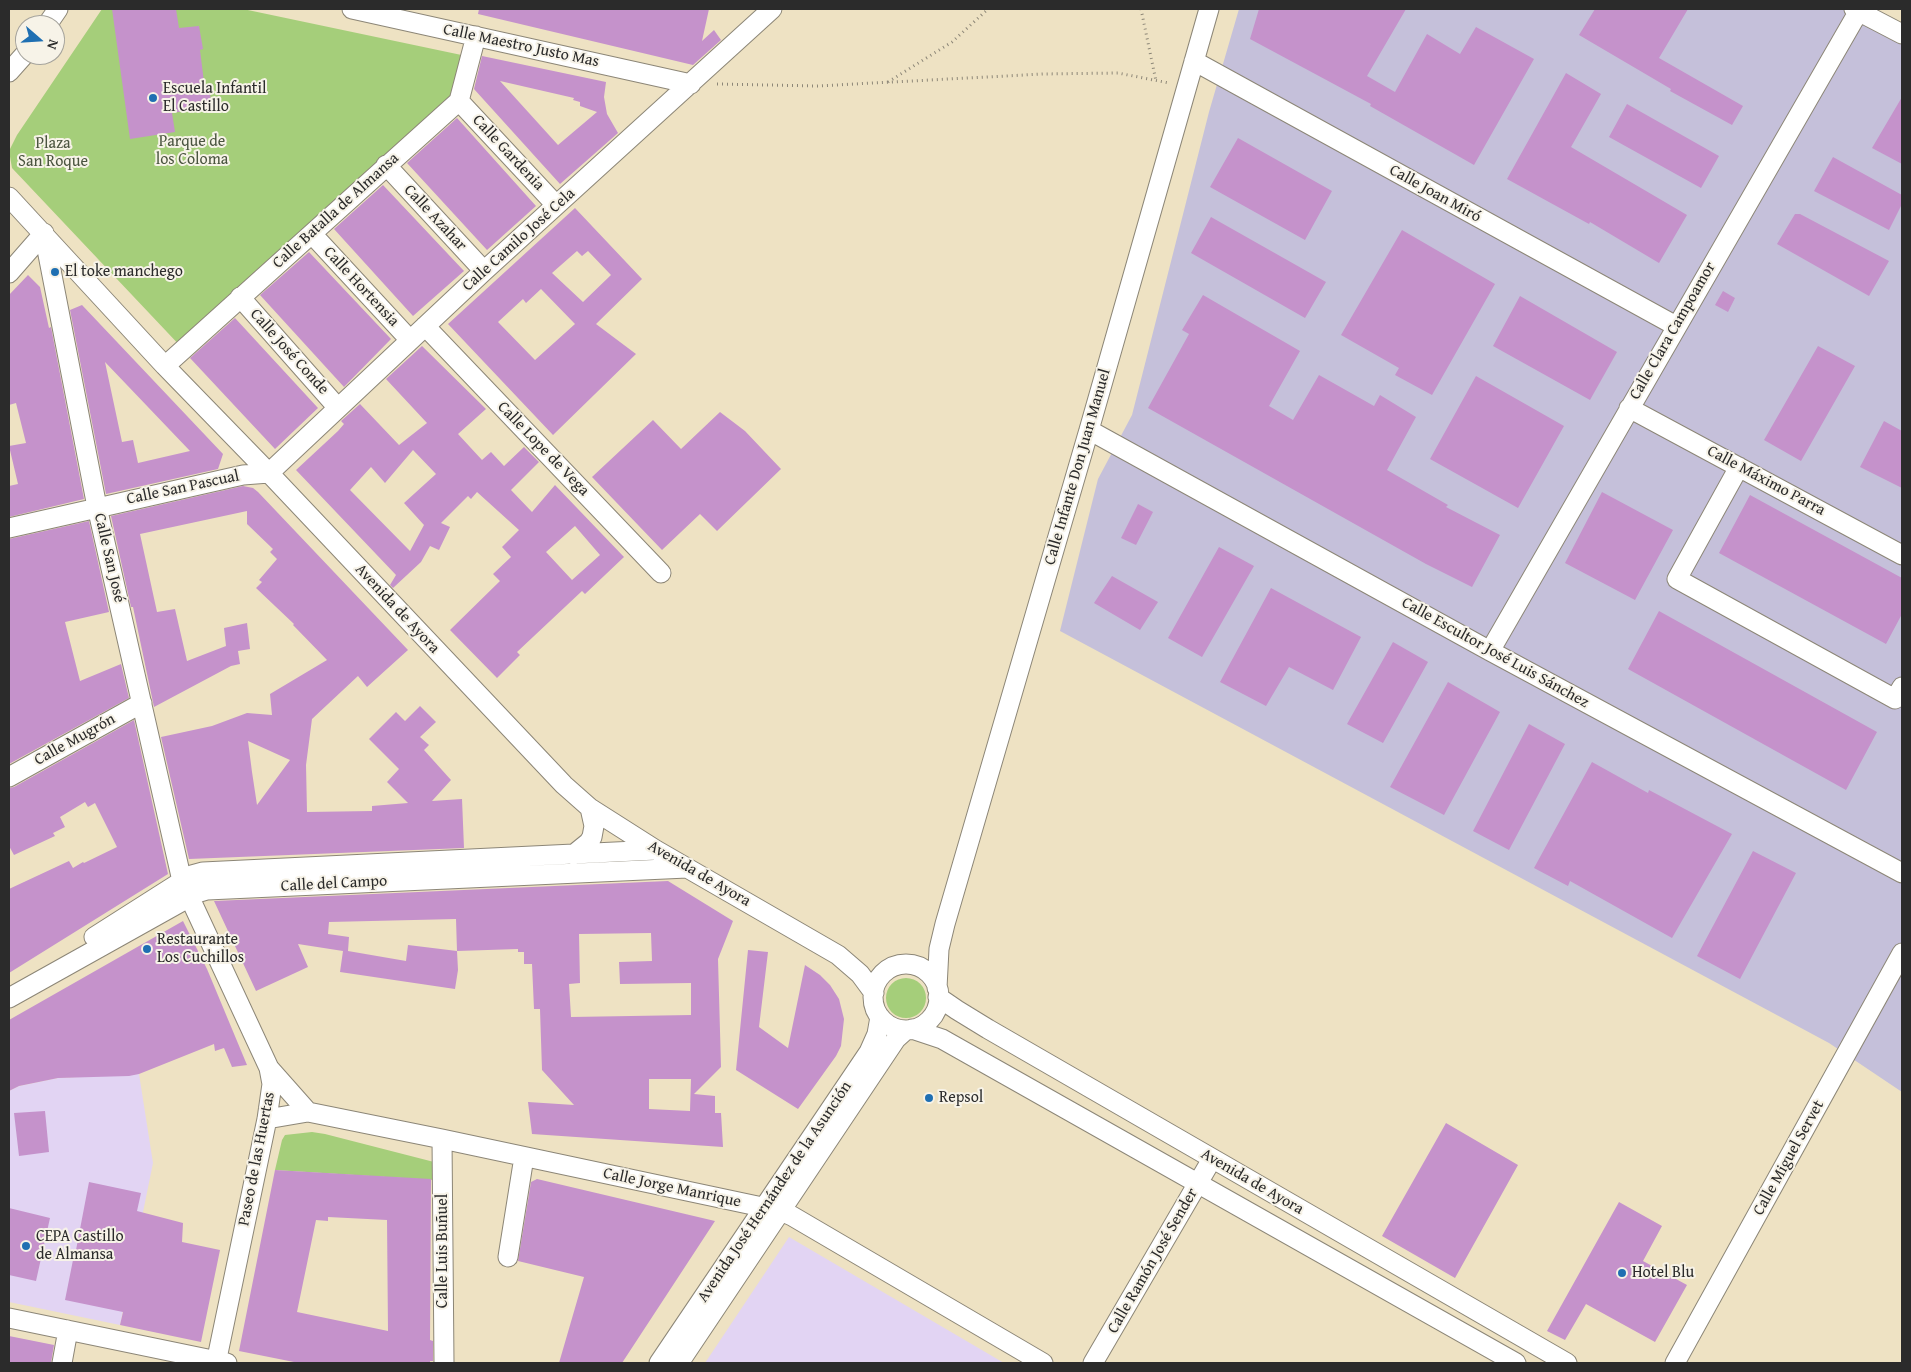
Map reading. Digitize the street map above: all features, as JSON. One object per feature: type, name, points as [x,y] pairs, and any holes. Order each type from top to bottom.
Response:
[{"type":"street","name":"Calle Maestro Justo Mas","points":[[352,9],[691,84]]},
{"type":"street","name":"Calle Camilo José Cela","points":[[269,473],[484,271],[772,9]]},
{"type":"street","name":"Calle Infante Don Juan Manuel","points":[[938,992],[938,949],[1209,9]]},
{"type":"street","points":[[1857,10],[1902,34]]},
{"type":"street","name":"Calle Clara Campoamor","points":[[1490,651],[1857,10]]},
{"type":"street","points":[[459,101],[476,36]]},
{"type":"street","name":"Calle Joan Miró","points":[[1194,62],[1676,326]]},
{"type":"street","name":"Calle Batalla de Almansa","points":[[165,366],[459,101]]},
{"type":"street","name":"Calle Gardenia","points":[[459,101],[556,205]]},
{"type":"street","name":"Calle Azahar","points":[[386,165],[484,271]]},
{"type":"street","name":"Avenida de Ayora","points":[[9,197],[165,366],[269,473],[538,760],[590,808],[656,850],[838,955],[860,974],[874,993]]},
{"type":"street","points":[[9,273],[44,233]]},
{"type":"street","name":"Calle San José","points":[[44,233],[98,507],[186,889]]},
{"type":"street","name":"Calle Hortensia","points":[[312,234],[410,340]]},
{"type":"street","name":"Calle José Conde","points":[[240,297],[338,408]]},
{"type":"street","name":"Calle Lope de Vega","points":[[426,326],[662,573]]},
{"type":"street","name":"Calle Máximo Parra","points":[[1629,408],[1902,555]]},
{"type":"street","name":"Calle Escultor José Luis Sánchez","points":[[1089,430],[1490,651],[1902,873]]},
{"type":"street","points":[[1739,467],[1677,579],[1896,699],[1902,687]]},
{"type":"street","name":"Calle San Pascual","points":[[9,528],[243,475],[269,473]]},
{"type":"street","name":"Calle Mugrón","points":[[9,777],[142,703]]},
{"type":"street","points":[[573,855],[589,842],[592,837],[594,826],[590,808]]},
{"type":"street","name":"Calle del Campo","points":[[9,998],[186,889],[192,875],[203,872],[656,850]]},
{"type":"street","name":"Calle del Campo","points":[[9,992],[186,889],[207,890],[687,868]]},
{"type":"street","name":"Paseo de las Huertas","points":[[186,889],[269,1068],[272,1084],[267,1120],[220,1363]]},
{"type":"street","name":"Calle Infante Don Juan Manuel","points":[[905,965],[920,959],[933,945],[945,924]]},
{"type":"street","name":"Calle Miguel Servet","points":[[1675,1363],[1902,953]]},
{"type":"street","name":"Avenida de Ayora","points":[[838,955],[875,965],[905,965]]},
{"type":"street","points":[[905,965],[928,973],[938,992],[932,1016],[920,1026],[909,1029],[888,1025],[880,1017],[874,1004],[877,981],[882,975],[905,965]]},
{"type":"street","name":"Avenida de Ayora","points":[[938,992],[956,1010],[1507,1328],[1555,1360]]},
{"type":"street","name":"Avenida José Hernández de la Asunción","points":[[678,1363],[868,1052],[877,1034],[880,1017]]},
{"type":"street","name":"Avenida de Ayora","points":[[909,1029],[942,1039],[1516,1363]]},
{"type":"street","name":"Avenida José Hernández de la Asunción","points":[[659,1363],[773,1210],[896,1039],[909,1029]]},
{"type":"street","points":[[269,1068],[308,1112]]},
{"type":"street","name":"Calle Jorge Manrique","points":[[267,1120],[308,1112],[773,1210],[792,1216],[1043,1363]]},
{"type":"street","name":"Calle Luis Buñuel","points":[[442,1139],[444,1363]]},
{"type":"street","points":[[508,1257],[524,1157]]},
{"type":"street","name":"Calle Ramón José Sender","points":[[1094,1363],[1212,1158]]},
{"type":"street","points":[[9,1318],[220,1363]]},
{"type":"street","points":[[1494,1351],[1507,1328]]},
{"type":"street","points":[[62,1363],[68,1330]]},
{"type":"path","points":[[886,82],[952,42],[988,9]]},
{"type":"path","points":[[1141,9],[1156,81]]},
{"type":"path","points":[[691,84],[817,86],[1043,74],[1118,73],[1187,86]]},
{"type":"shaded area","points":[[1239,9],[1880,9],[1869,27],[1902,45],[1902,1092],[1829,1043],[1060,631],[1098,479],[1132,415],[1209,112]]},
{"type":"shaded area","points":[[139,1074],[153,1163],[120,1325],[9,1302],[9,1091],[19,1086],[58,1078]]},
{"type":"shaded area","points":[[789,1237],[1004,1363],[705,1363]]},
{"type":"green space","name":"Parque de los Coloma","points":[[102,9],[243,9],[471,57],[459,101],[184,350],[12,168],[9,151],[17,135]]},
{"type":"green space","points":[[910,978],[917,981],[923,987],[926,998],[925,1006],[917,1015],[910,1018],[902,1018],[895,1015],[887,1006],[886,994],[889,987],[898,979]]},
{"type":"green space","points":[[312,1132],[434,1162],[434,1180],[275,1170],[282,1140],[285,1135]]},
{"type":"building","points":[[112,9],[176,9],[179,28],[199,26],[203,49],[200,50],[205,90],[210,89],[211,107],[172,113],[175,132],[130,139]]},
{"type":"building","points":[[479,9],[709,9],[702,41],[714,30],[721,40],[693,65],[478,14]]},
{"type":"building","points":[[1259,9],[1406,9],[1367,76],[1395,92],[1427,34],[1460,54],[1476,27],[1534,59],[1474,165],[1370,106],[1371,104],[1250,39]]},
{"type":"building","points":[[1595,9],[1688,9],[1659,58],[1743,106],[1732,125],[1670,91],[1671,89],[1579,35]]},
{"type":"building","points":[[482,56],[606,82],[604,97],[607,114],[618,133],[560,184],[474,89]],"holes":[[[500,81],[574,98],[573,100],[580,102],[580,106],[597,112],[558,145]]]},
{"type":"building","points":[[1566,73],[1601,94],[1571,147],[1687,215],[1659,263],[1590,222],[1589,224],[1507,179]]},
{"type":"building","points":[[1902,97],[1902,164],[1872,148]]},
{"type":"building","points":[[1627,104],[1719,156],[1701,188],[1609,137]]},
{"type":"building","points":[[457,118],[536,206],[487,250],[407,163]]},
{"type":"building","points":[[1238,138],[1332,191],[1305,240],[1210,187]]},
{"type":"building","points":[[1833,157],[1902,195],[1902,204],[1889,230],[1814,191]]},
{"type":"building","points":[[383,185],[464,271],[413,316],[334,229]]},
{"type":"building","points":[[575,208],[642,279],[596,324],[636,354],[553,435],[448,324]],"holes":[[[577,251],[582,256],[588,251],[611,275],[583,302],[552,273]],[[541,289],[575,324],[535,360],[498,322],[523,299],[526,303]]]},
{"type":"building","points":[[1795,214],[1800,214],[1889,261],[1869,296],[1777,244]]},
{"type":"building","points":[[1211,217],[1326,282],[1305,318],[1191,253]]},
{"type":"building","points":[[1402,230],[1495,284],[1432,395],[1395,375],[1399,368],[1341,335]]},
{"type":"building","points":[[309,252],[391,339],[344,387],[260,295]]},
{"type":"building","points":[[28,275],[40,287],[49,328],[51,327],[84,499],[9,517],[9,486],[18,484],[9,446],[26,443],[16,403],[9,405],[9,295]]},
{"type":"building","points":[[1723,291],[1735,298],[1728,312],[1715,305]]},
{"type":"building","points":[[1203,295],[1300,351],[1269,406],[1293,420],[1319,375],[1374,406],[1380,395],[1416,417],[1387,470],[1448,505],[1446,507],[1500,535],[1472,587],[1426,564],[1148,408],[1189,334],[1182,330]]},
{"type":"building","points":[[1520,296],[1617,352],[1590,400],[1493,346]]},
{"type":"building","points":[[82,305],[223,454],[218,469],[106,494],[70,310]],"holes":[[[105,362],[190,451],[138,463],[133,440],[122,442]]]},
{"type":"building","points":[[235,318],[318,408],[275,449],[190,358]]},
{"type":"building","points":[[422,346],[486,409],[458,434],[482,460],[491,452],[504,466],[524,447],[539,462],[511,490],[532,512],[555,485],[624,557],[585,594],[582,591],[517,652],[520,655],[497,678],[450,630],[500,581],[493,574],[511,557],[502,547],[519,530],[477,492],[471,499],[468,496],[441,523],[450,527],[439,550],[430,546],[421,562],[393,588],[390,585],[396,575],[296,470],[338,431],[344,424],[341,421],[360,404],[399,445],[427,423],[386,379]],"holes":[[[413,450],[436,474],[404,503],[424,525],[410,551],[350,490],[371,467],[385,483]],[[575,526],[600,555],[572,580],[546,552]]]},
{"type":"building","points":[[1818,346],[1855,366],[1801,461],[1764,440]]},
{"type":"building","points":[[1476,376],[1564,426],[1518,508],[1430,459]]},
{"type":"building","points":[[720,412],[745,431],[781,469],[717,531],[700,514],[662,550],[592,477],[653,420],[681,449]]},
{"type":"building","points":[[1884,421],[1902,431],[1902,488],[1860,467]]},
{"type":"building","points":[[243,486],[253,488],[258,492],[408,650],[367,687],[358,676],[312,719],[306,765],[307,812],[372,811],[372,806],[408,803],[387,782],[399,769],[369,739],[396,712],[405,721],[420,706],[436,722],[420,737],[429,745],[424,750],[451,780],[432,801],[462,799],[464,848],[189,859],[161,737],[212,726],[247,713],[272,715],[270,694],[327,660],[294,624],[256,588],[262,582],[259,580],[277,559],[270,552],[273,549],[247,524],[247,511],[140,534],[157,612],[175,609],[187,661],[226,646],[224,628],[247,623],[250,649],[238,651],[240,664],[231,666],[154,707],[111,516]],"holes":[[[248,741],[290,760],[257,805]]]},
{"type":"building","points":[[1602,492],[1673,530],[1635,600],[1565,563]]},
{"type":"building","points":[[1750,495],[1902,578],[1902,614],[1886,644],[1719,553]]},
{"type":"building","points":[[1138,504],[1153,512],[1136,545],[1121,538]]},
{"type":"building","points":[[89,521],[109,612],[65,622],[80,681],[121,664],[129,698],[9,764],[9,539]]},
{"type":"building","points":[[1219,547],[1254,566],[1202,657],[1168,638]]},
{"type":"building","points":[[1112,576],[1158,602],[1140,630],[1094,603]]},
{"type":"building","points":[[1271,588],[1361,637],[1333,690],[1289,667],[1266,706],[1220,682]]},
{"type":"building","points":[[1659,611],[1877,732],[1846,790],[1628,669]]},
{"type":"building","points":[[1393,642],[1428,662],[1383,743],[1347,724]]},
{"type":"building","points":[[1448,682],[1500,712],[1444,815],[1390,787]]},
{"type":"building","points":[[134,720],[168,874],[9,973],[9,889],[69,861],[73,868],[117,847],[95,803],[88,807],[85,802],[60,817],[65,827],[53,833],[55,836],[14,855],[9,846],[9,788],[14,787]]},
{"type":"building","points":[[1529,724],[1565,744],[1509,850],[1473,831]]},
{"type":"building","points":[[1592,762],[1648,793],[1649,790],[1732,834],[1672,938],[1570,881],[1568,886],[1534,868]]},
{"type":"building","points":[[1753,851],[1796,873],[1740,979],[1697,956]]},
{"type":"building","points":[[668,881],[733,921],[718,959],[721,1067],[694,1094],[715,1096],[715,1113],[721,1113],[723,1147],[532,1134],[528,1102],[574,1105],[542,1070],[540,1009],[534,1009],[532,964],[524,964],[524,952],[518,952],[518,949],[457,951],[458,970],[455,989],[340,972],[343,951],[298,944],[308,967],[256,991],[214,901]],"holes":[[[456,919],[457,951],[408,945],[406,961],[348,951],[349,937],[328,934],[329,922]],[[651,933],[652,961],[619,962],[620,984],[691,983],[691,1015],[571,1017],[569,984],[580,983],[579,934]],[[649,1079],[691,1079],[690,1111],[649,1109]]]},
{"type":"building","points":[[183,921],[207,969],[247,1065],[232,1067],[224,1048],[215,1051],[214,1044],[139,1074],[129,1076],[58,1078],[19,1086],[9,1091],[9,1020]]},
{"type":"building","points":[[748,950],[768,952],[759,1027],[788,1048],[805,965],[820,975],[830,985],[839,999],[844,1019],[841,1046],[836,1056],[798,1109],[736,1070]]},
{"type":"building","points":[[45,1111],[49,1152],[19,1156],[14,1113]]},
{"type":"building","points":[[1446,1123],[1518,1165],[1455,1278],[1382,1236]]},
{"type":"building","points":[[275,1170],[431,1179],[430,1340],[433,1341],[433,1361],[430,1361],[430,1363],[299,1363],[239,1351]],"holes":[[[328,1217],[387,1220],[388,1331],[297,1312],[316,1220],[328,1221]]]},
{"type":"building","points":[[537,1179],[715,1221],[622,1363],[559,1363],[584,1277],[518,1261],[531,1182]]},
{"type":"building","points":[[89,1182],[141,1193],[137,1211],[183,1223],[182,1242],[220,1250],[201,1342],[120,1325],[123,1312],[65,1300]]},
{"type":"building","name":"Hotel Blu","points":[[1619,1202],[1662,1226],[1643,1261],[1687,1285],[1655,1342],[1586,1304],[1565,1340],[1547,1331]]},
{"type":"building","name":"CEPA Castillo de Almansa","points":[[9,1208],[50,1218],[36,1281],[9,1275]]},
{"type":"building","points":[[9,1336],[54,1345],[51,1363],[9,1363]]},
{"type":"place","name":"Escuela Infantil El Castillo","points":[[153,98]]},
{"type":"place","name":"El toke manchego","points":[[55,272]]},
{"type":"place","name":"Restaurante Los Cuchillos","points":[[147,949]]},
{"type":"place","name":"Repsol","points":[[929,1098]]},
{"type":"place","name":"CEPA Castillo de Almansa","points":[[26,1246]]},
{"type":"place","name":"Hotel Blu","points":[[1622,1273]]},
{"type":"park label","name":"Plaza San Roque","points":[[53,153]]}]
